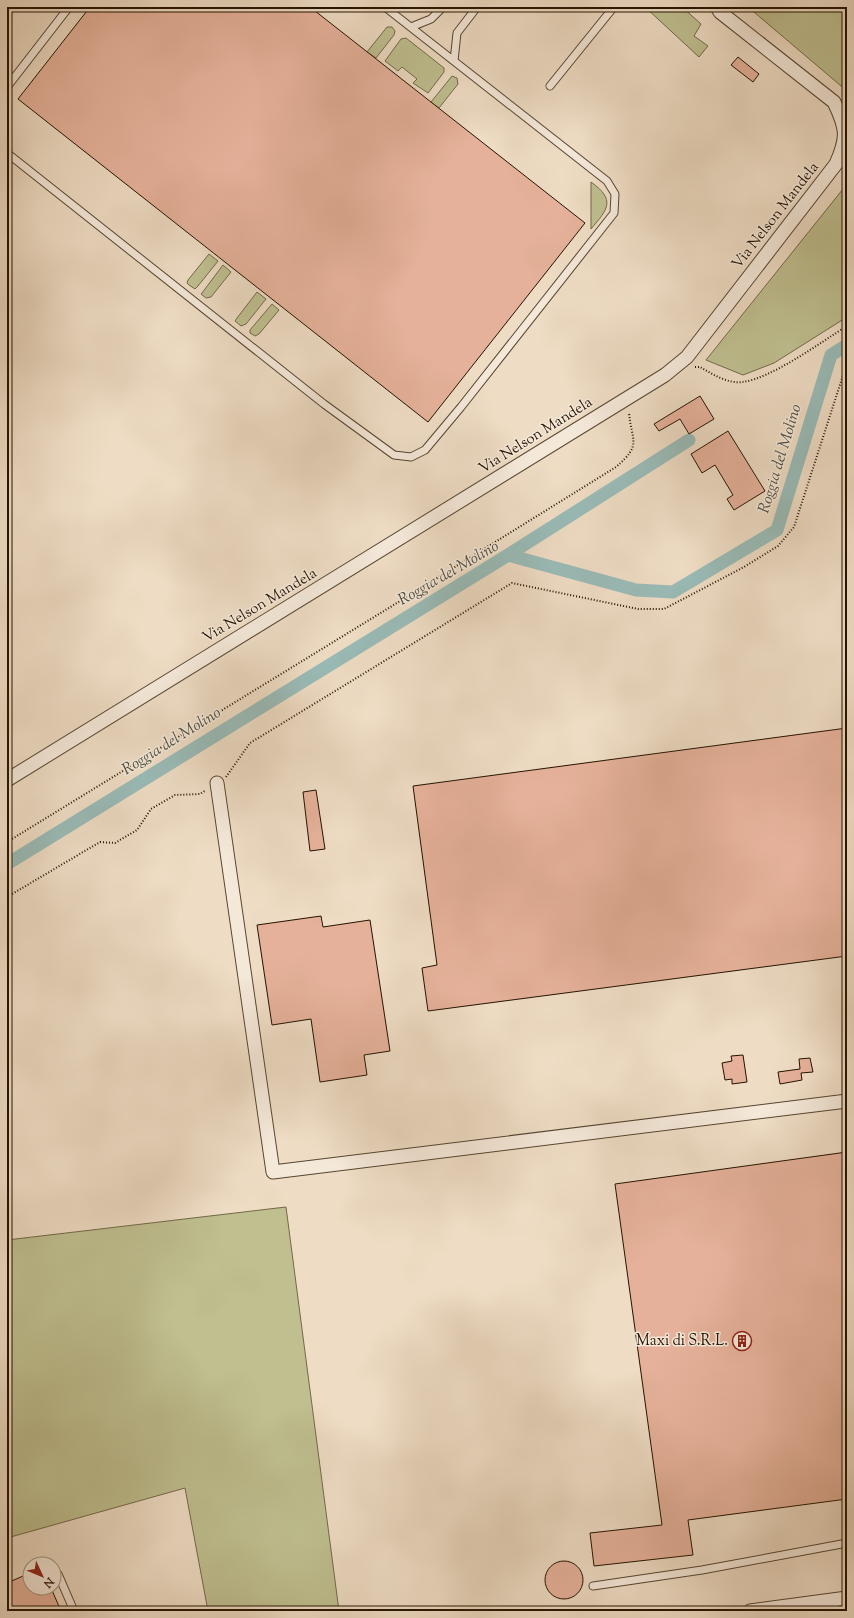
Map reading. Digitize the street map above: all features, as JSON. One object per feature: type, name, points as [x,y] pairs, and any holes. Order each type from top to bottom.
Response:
[{"type":"street","name":"Via Nelson Mandela","points":[[7,780],[626,399],[678,365],[694,348],[836,164],[846,140],[842,119],[834,102],[720,12],[717,7]]},
{"type":"street","points":[[217,783],[273,1172],[847,1101]]},
{"type":"street","points":[[750,1611],[847,1598]]},
{"type":"lane","points":[[7,87],[69,7]]},
{"type":"lane","points":[[7,153],[324,404],[394,455],[411,457],[425,450],[461,408],[614,213],[615,194],[607,181],[385,7]]},
{"type":"lane","points":[[410,27],[431,19],[443,7]]},
{"type":"lane","points":[[454,61],[458,33],[477,7]]},
{"type":"lane","points":[[550,86],[614,7]]},
{"type":"lane","points":[[593,1586],[702,1570],[847,1543]]},
{"type":"lane","points":[[62,1583],[74,1611]]},
{"type":"path","points":[[678,365],[700,367],[729,381],[742,382],[776,369],[847,326]]},
{"type":"path","points":[[7,897],[100,842],[115,843],[137,830],[151,809],[175,795],[200,794],[226,778],[250,743],[512,583],[638,609],[664,609],[744,567],[778,546],[794,527],[847,363]]},
{"type":"path","points":[[7,842],[616,467],[627,458],[633,447],[634,435],[629,420],[629,406],[626,399]]},
{"type":"green space","points":[[645,7],[682,7],[701,24],[694,36],[708,46],[699,57]]},
{"type":"green space","points":[[748,7],[847,7],[847,91]]},
{"type":"green space","points":[[387,27],[392,27],[395,31],[394,35],[376,58],[367,52]]},
{"type":"green space","points":[[406,38],[444,68],[444,72],[428,93],[413,83],[417,79],[402,67],[398,71],[385,61],[401,39]]},
{"type":"green space","points":[[452,76],[457,78],[458,84],[439,108],[431,102]]},
{"type":"green space","points":[[591,182],[604,194],[607,205],[602,216],[591,229]]},
{"type":"green space","points":[[847,184],[847,317],[774,363],[743,375],[706,360]]},
{"type":"green space","points":[[209,254],[218,261],[195,289],[187,283],[188,280]]},
{"type":"green space","points":[[223,265],[231,272],[211,297],[206,298],[201,294]]},
{"type":"green space","points":[[257,292],[266,299],[246,324],[241,326],[235,321]]},
{"type":"green space","points":[[272,304],[279,310],[259,334],[255,336],[250,333],[250,330]]},
{"type":"green space","points":[[286,1207],[339,1611],[208,1611],[185,1488],[7,1538],[7,1240]]},
{"type":"building","points":[[90,7],[310,7],[585,223],[428,422],[18,99]]},
{"type":"building","points":[[738,57],[759,74],[753,82],[731,65]]},
{"type":"building","points":[[700,396],[714,419],[689,434],[680,419],[659,431],[654,424]]},
{"type":"building","points":[[728,431],[765,491],[734,510],[727,499],[733,495],[715,465],[702,473],[691,454]]},
{"type":"building","points":[[847,728],[847,956],[428,1011],[422,968],[437,965],[413,786]]},
{"type":"building","points":[[316,790],[325,849],[310,851],[303,792]]},
{"type":"building","points":[[321,916],[323,927],[370,920],[390,1051],[364,1055],[367,1075],[320,1082],[311,1019],[272,1025],[257,925]]},
{"type":"building","points":[[743,1055],[747,1082],[732,1084],[732,1079],[725,1080],[722,1063],[732,1061],[731,1056]]},
{"type":"building","points":[[810,1058],[813,1072],[801,1073],[802,1080],[780,1084],[778,1072],[800,1069],[799,1059]]},
{"type":"building","name":"Maxi di S.R.L.","points":[[847,1152],[847,1499],[688,1520],[693,1555],[594,1566],[590,1533],[662,1525],[615,1184]]},
{"type":"building","points":[[560,1561],[568,1561],[578,1566],[582,1573],[582,1587],[578,1594],[568,1599],[560,1599],[550,1594],[548,1591],[545,1584],[545,1576],[550,1566],[553,1564]]},
{"type":"building","points":[[22,1576],[22,1596],[54,1596],[61,1611],[7,1611],[7,1583]]},
{"type":"waterway","name":"Roggia del Molino","points":[[7,864],[508,555],[636,590],[673,592],[777,530],[831,355],[847,345]]},
{"type":"waterway","points":[[508,555],[689,440]]},
{"type":"place","name":"Maxi di S.R.L.","points":[[742,1341]]}]
